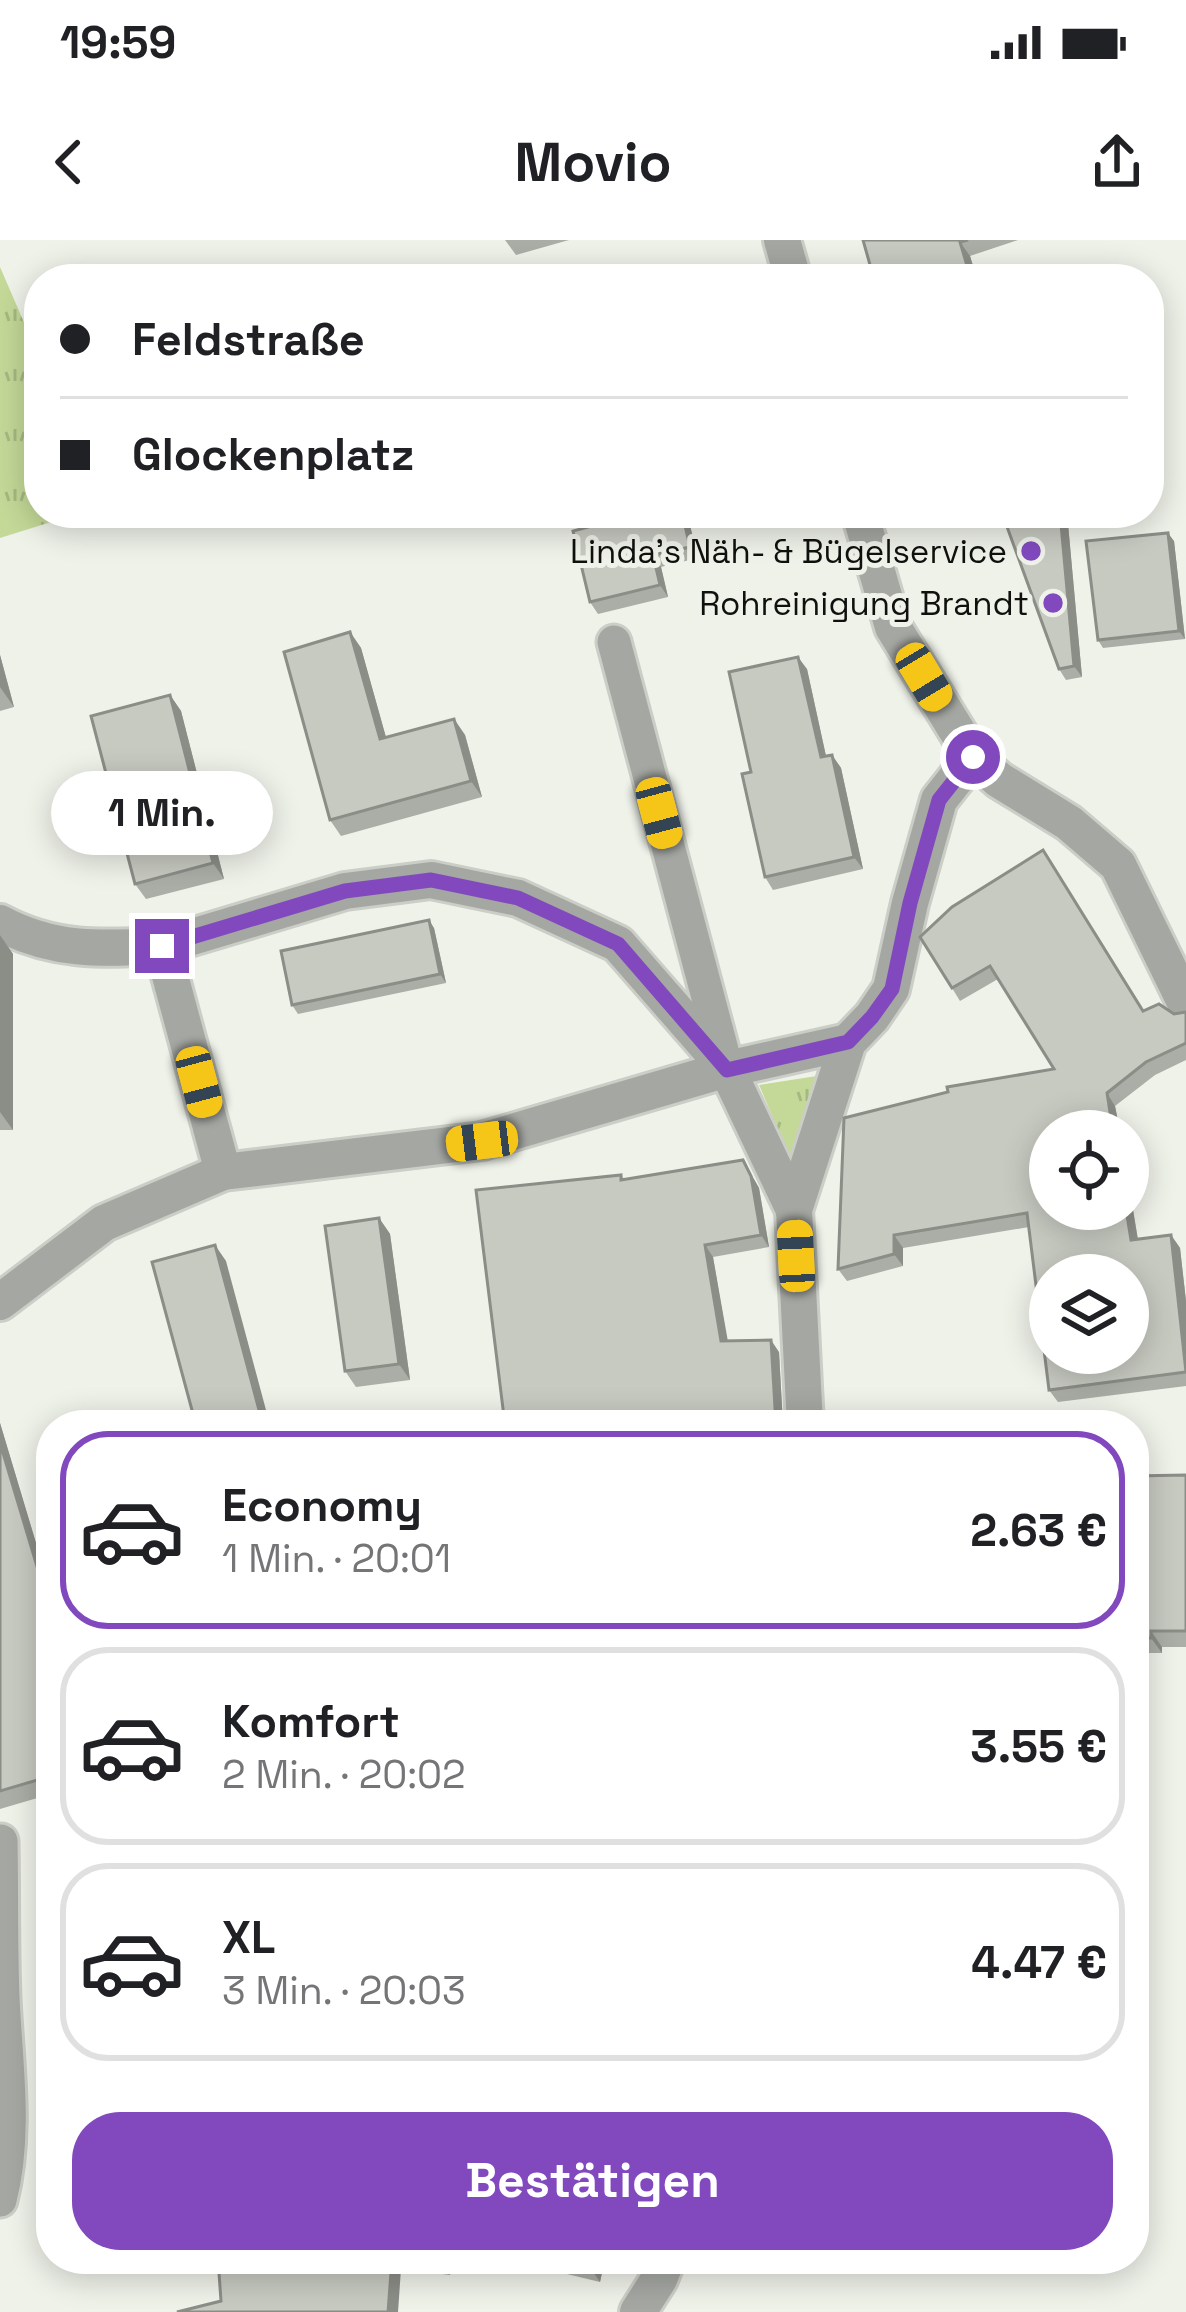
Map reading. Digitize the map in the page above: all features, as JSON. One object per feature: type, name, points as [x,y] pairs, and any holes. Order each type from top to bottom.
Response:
[{"type":"street","points":[[864,528],[893,627],[973,757],[999,780],[1069,824],[1118,865],[1186,1004]]},
{"type":"street","points":[[804,1410],[794,1210],[848,1042],[892,989],[939,800],[973,757]]},
{"type":"street","points":[[0,923],[21,935],[86,950],[162,946],[345,891],[431,880],[518,898],[618,944],[727,1070],[794,1210]]},
{"type":"street","points":[[162,946],[223,1172]]},
{"type":"street","points":[[0,1302],[104,1223],[223,1172],[482,1141],[727,1070],[848,1042]]},
{"type":"street","points":[[638,2312],[661,2274]]},
{"type":"lane","points":[[614,642],[727,1070]]},
{"type":"lane","points":[[0,2200],[7,2172],[10,2101],[1,1840]]},
{"type":"green space","points":[[0,267],[24,322],[24,528],[32,528],[0,538]]},
{"type":"green space","points":[[823,1075],[790,1157],[759,1085]]},
{"type":"building","points":[[863,240],[968,240],[960,242],[967,264],[870,264]]},
{"type":"building","points":[[686,528],[690,547],[653,555],[660,585],[590,602],[573,531]]},
{"type":"building","points":[[1007,528],[1061,528],[1074,666],[1059,669]]},
{"type":"building","points":[[1168,533],[1179,631],[1098,640],[1086,541]]},
{"type":"building","points":[[350,632],[380,739],[454,719],[471,781],[330,820],[284,652]]},
{"type":"building","points":[[798,657],[821,757],[832,755],[854,857],[765,877],[742,774],[751,772],[729,672]]},
{"type":"building","points":[[170,695],[213,863],[135,884],[91,716]]},
{"type":"building","points":[[1043,850],[1143,1011],[1159,1004],[1174,1014],[1186,1012],[1186,1043],[1146,1062],[1107,1093],[1110,1110],[1029,1110],[1029,1229],[1027,1213],[894,1235],[894,1254],[838,1269],[844,1118],[948,1092],[947,1087],[1054,1069],[990,966],[952,988],[920,937],[952,907]]},
{"type":"building","points":[[429,920],[440,974],[292,1005],[281,951]]},
{"type":"building","points":[[743,1160],[751,1176],[761,1235],[705,1245],[721,1341],[771,1340],[775,1410],[503,1410],[476,1190],[621,1175],[621,1180]]},
{"type":"building","points":[[379,1218],[399,1364],[345,1371],[325,1226]]},
{"type":"building","points":[[1029,1230],[1129,1230],[1131,1240],[1171,1235],[1186,1372],[1049,1390],[1047,1374],[1149,1374],[1149,1254],[1032,1254]]},
{"type":"building","points":[[215,1245],[259,1410],[192,1410],[152,1262]]},
{"type":"building","points":[[0,1443],[36,1563],[36,1780],[0,1791]]},
{"type":"building","points":[[1186,1475],[1186,1631],[1151,1631],[1151,1638],[1149,1638],[1149,1476]]},
{"type":"building","points":[[219,2274],[391,2274],[388,2312],[177,2312],[221,2301]]},
{"type":"place","name":"Linda's Näh- & Bügelservice","points":[[1031,551]]},
{"type":"place","name":"Rohreinigung Brandt","points":[[1053,603]]},
{"type":"route","points":[[162,946],[345,891],[431,880],[518,898],[618,944],[727,1070],[848,1042],[892,989],[939,800],[973,757]]}]
